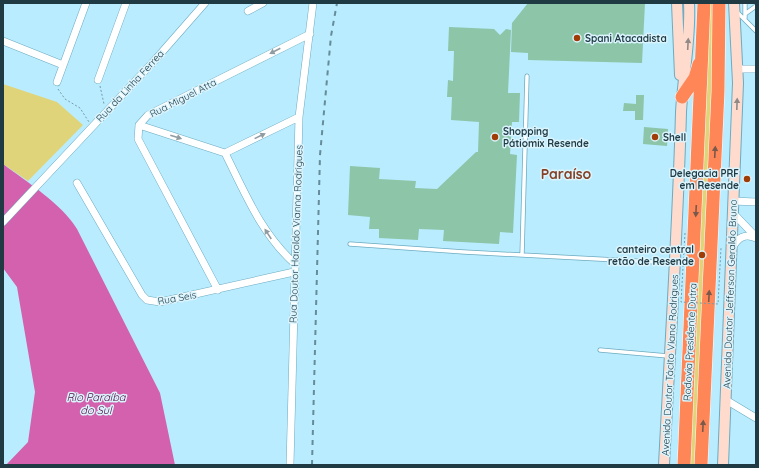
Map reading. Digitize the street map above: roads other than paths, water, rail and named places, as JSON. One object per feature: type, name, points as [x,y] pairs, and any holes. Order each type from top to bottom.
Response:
[{"type":"highway","name":"Rodovia Presidente Dutra","points":[[684,465],[705,19],[704,3]]},
{"type":"highway","name":"Rodovia Presidente Dutra","points":[[702,465],[718,91],[719,3]]},
{"type":"highway","points":[[718,91],[724,34],[731,5]]},
{"type":"highway","points":[[682,97],[697,71],[705,19]]},
{"type":"main road","name":"Avenida Doutor Tácito Viana Rodrigues","points":[[664,465],[682,97],[677,3]]},
{"type":"main road","name":"Avenida Doutor Tácito Viana Rodrigues","points":[[682,97],[687,61],[689,3]]},
{"type":"main road","name":"Avenida Doutor Jefferson Geraldo Bruno","points":[[723,465],[734,214],[733,201],[738,69],[731,5]]},
{"type":"street","points":[[57,82],[86,3]]},
{"type":"street","points":[[98,80],[126,3]]},
{"type":"street","name":"Rua da Linha Ferrea","points":[[3,222],[155,60],[205,3]]},
{"type":"street","points":[[248,11],[263,3]]},
{"type":"street","name":"Rua Doutor Haroldo Vianna Rodrigues","points":[[290,465],[294,263],[299,117],[313,3]]},
{"type":"street","name":"Rua Miguel Atta","points":[[218,290],[138,139],[139,125],[148,116],[310,34]]},
{"type":"street","points":[[3,41],[63,65]]},
{"type":"street","points":[[738,69],[756,69]]},
{"type":"street","points":[[139,125],[225,153],[299,117]]},
{"type":"street","points":[[225,153],[257,218],[272,240],[294,263]]},
{"type":"street","name":"Rua Seis","points":[[77,182],[142,295],[147,300],[160,302],[294,272]]},
{"type":"street","points":[[733,201],[756,202]]},
{"type":"street","points":[[734,214],[756,238]]},
{"type":"street","points":[[732,248],[743,236],[749,235],[756,238]]},
{"type":"street","points":[[726,400],[756,418]]},
{"type":"lane","points":[[745,3],[745,16],[756,6]]},
{"type":"lane","points":[[731,5],[756,32]]},
{"type":"lane","points":[[522,256],[527,76]]},
{"type":"lane","points":[[350,244],[522,256],[675,263]]},
{"type":"lane","points":[[600,350],[669,356]]},
{"type":"water","name":"Rio Paraíba do Sul","points":[[3,164],[53,202],[77,229],[160,393],[175,465],[6,465],[28,442],[35,392],[17,287],[3,268]]},
{"type":"railway","points":[[312,465],[320,155],[331,36],[337,3]]},
{"type":"place","name":"Spani Atacadista","points":[[577,38]]},
{"type":"place","name":"Shopping Pátiomix Resende","points":[[495,137]]},
{"type":"place","name":"Shell","points":[[655,137]]},
{"type":"place","name":"Delegacia PRF em Resende","points":[[747,179]]},
{"type":"place","name":"canteiro central retão de Resende","points":[[702,255]]},
{"type":"district","name":"Paraíso","points":[[566,174]]}]
